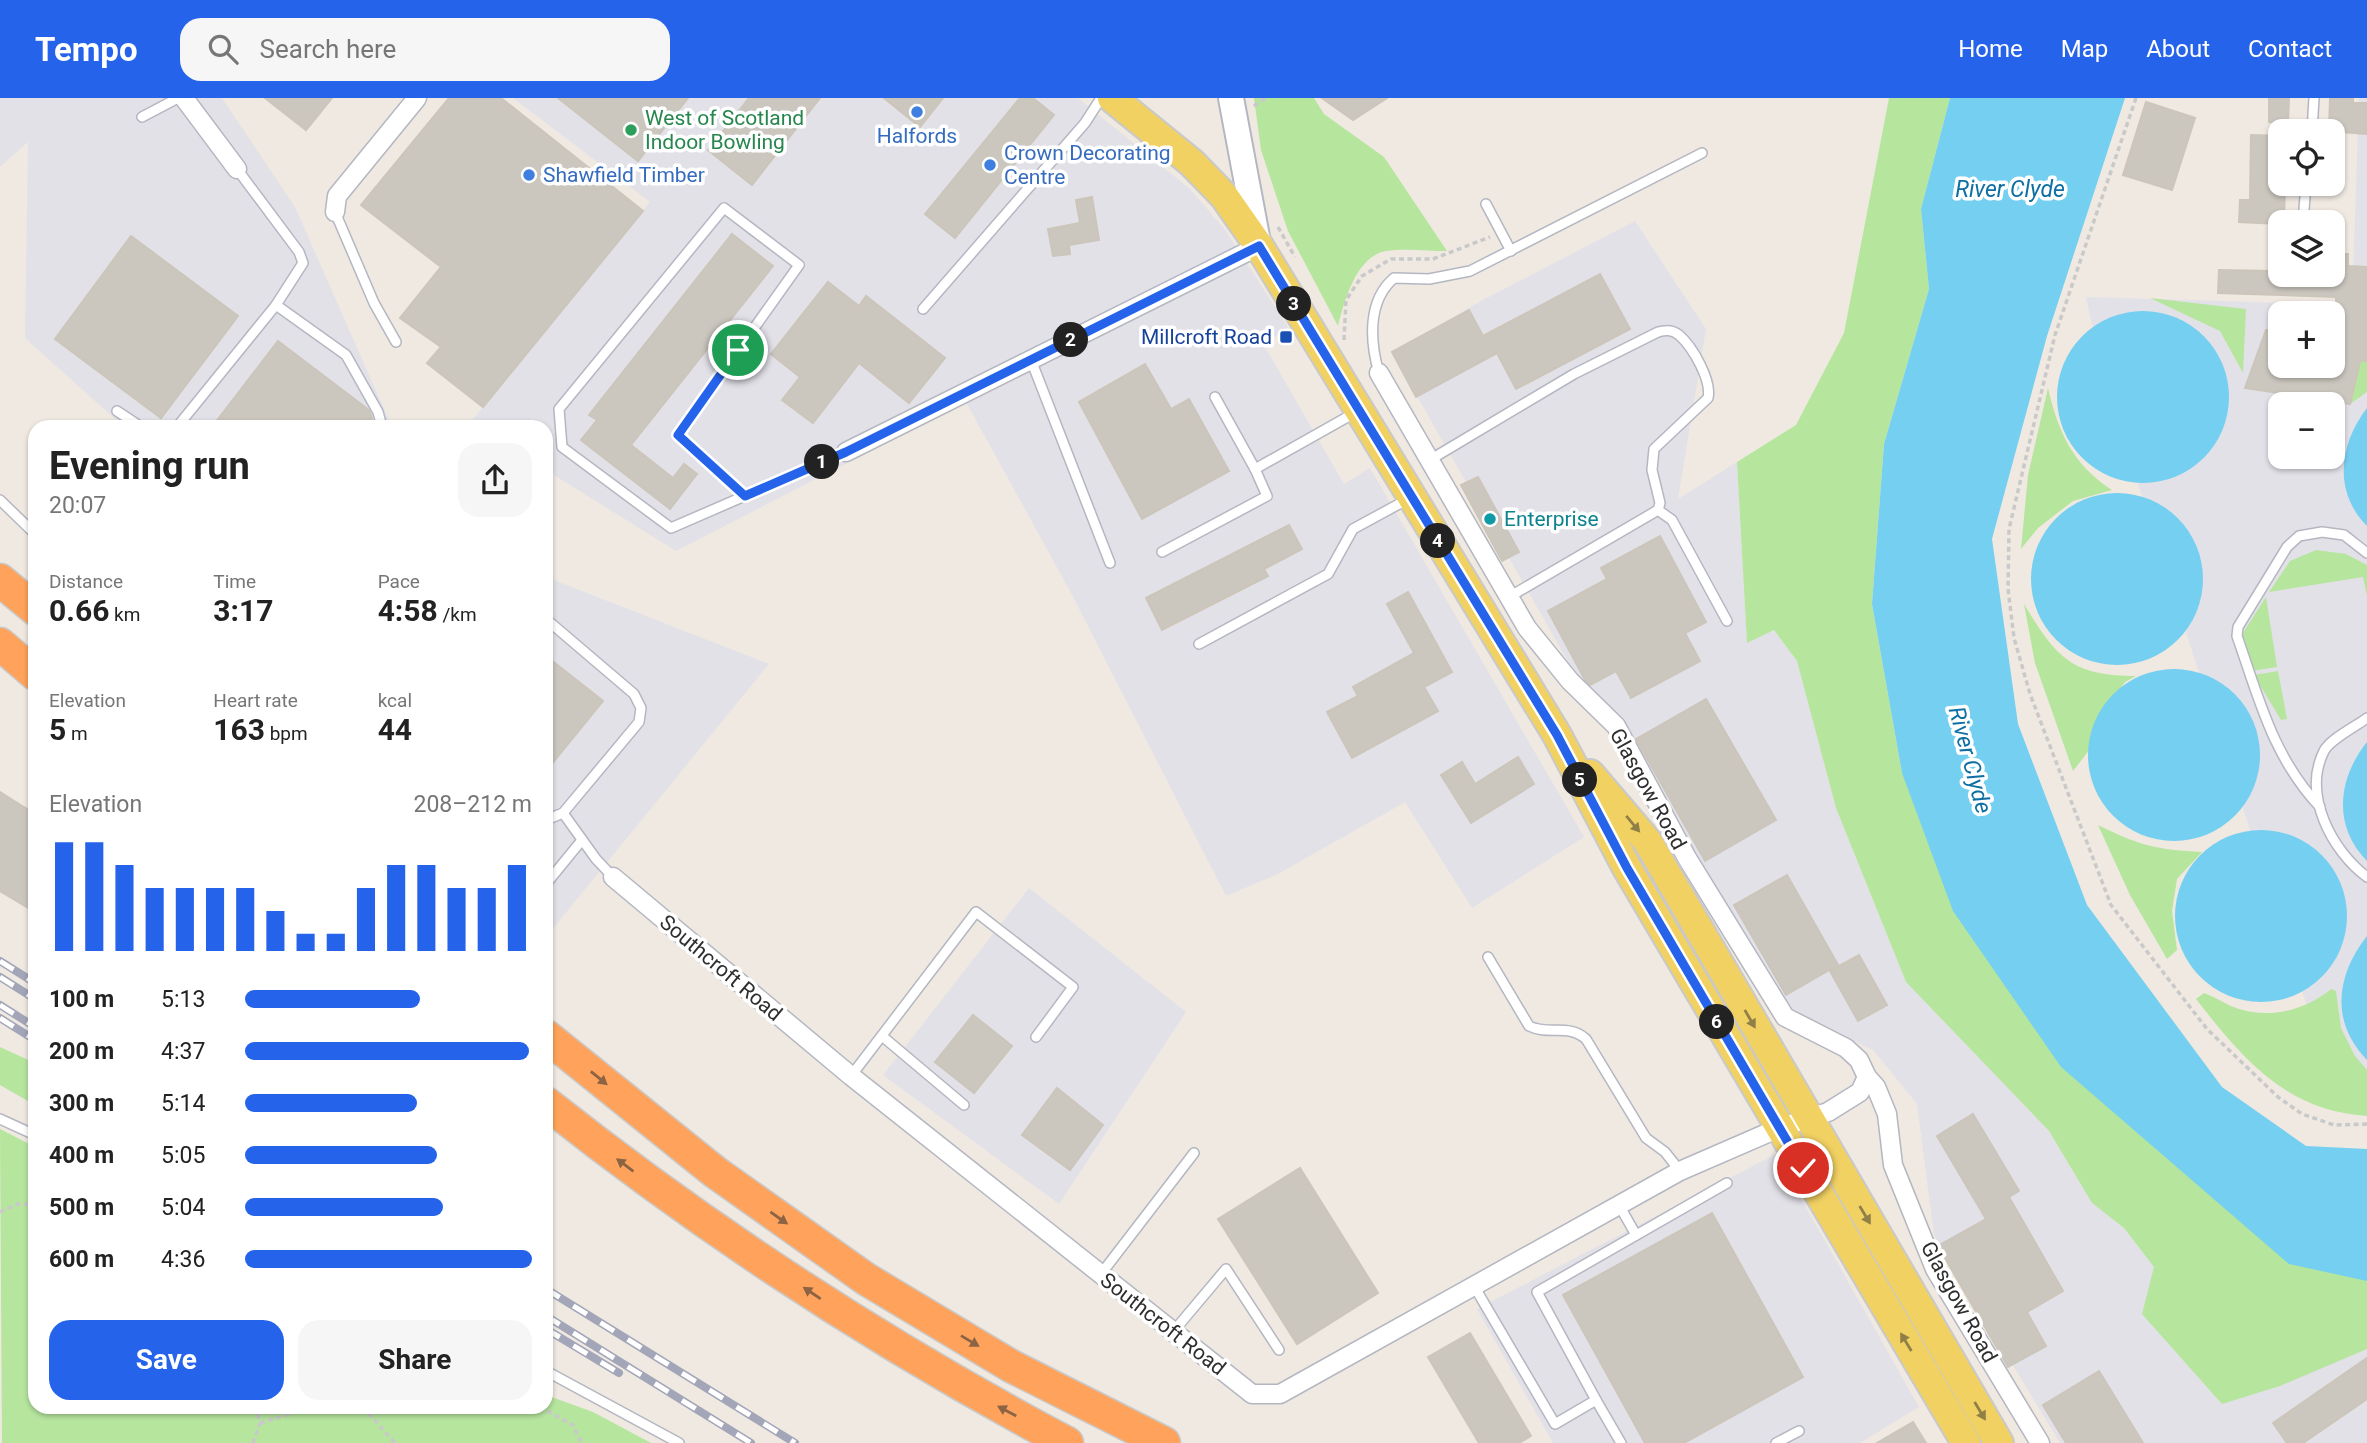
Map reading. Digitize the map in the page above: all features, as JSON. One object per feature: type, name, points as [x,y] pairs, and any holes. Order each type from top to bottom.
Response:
[{"type":"highway","points":[[0,580],[28,603]]},
{"type":"highway","points":[[0,644],[28,668]]},
{"type":"highway","points":[[553,1041],[715,1172],[866,1279],[1011,1366],[1164,1443]]},
{"type":"highway","points":[[553,1109],[629,1169],[831,1306],[988,1401],[1067,1443]]},
{"type":"main road","points":[[1112,98],[1192,163],[1224,196],[1259,246]]},
{"type":"main road","name":"Glasgow Road","points":[[1259,246],[1557,735],[1627,868],[1966,1443]]},
{"type":"main road","name":"Glasgow Road","points":[[1557,735],[1648,842],[1999,1443]]},
{"type":"street","points":[[184,98],[237,169]]},
{"type":"street","points":[[335,212],[337,196],[417,98]]},
{"type":"street","name":"Glasgow Road","points":[[1240,104],[1259,246]]},
{"type":"street","points":[[846,452],[1259,246]]},
{"type":"street","name":"Glasgow Road","points":[[1379,373],[1527,628],[1570,681],[1616,726],[1687,858],[1785,1017],[1846,1048],[1859,1060],[1867,1077],[1876,1087],[1887,1114],[1892,1165],[1935,1269],[2040,1443]]},
{"type":"street","name":"Southcroft Road","points":[[613,877],[851,1076],[1252,1394],[1280,1394],[1680,1171],[1779,1128]]},
{"type":"street","points":[[1779,1128],[1828,1112],[1860,1092],[1867,1077]]},
{"type":"lane","points":[[142,117],[178,98]]},
{"type":"lane","points":[[923,309],[1085,123],[1101,98]]},
{"type":"lane","points":[[2313,119],[2314,98]]},
{"type":"lane","points":[[1379,373],[1372,350],[1375,306],[1381,288],[1394,278],[1429,279],[1470,271],[1702,153]]},
{"type":"lane","points":[[183,420],[276,305],[303,263],[299,252],[237,169]]},
{"type":"lane","points":[[1486,204],[1511,251]]},
{"type":"lane","points":[[745,496],[678,435],[799,265],[724,208],[559,409],[562,447],[671,528],[745,496],[846,452]]},
{"type":"lane","points":[[335,212],[374,303],[396,342]]},
{"type":"lane","points":[[276,305],[346,355],[380,420]]},
{"type":"lane","points":[[1428,461],[1574,374],[1639,340],[1667,330],[1679,335],[1703,369],[1710,388],[1708,398],[1654,449],[1651,457],[1660,503],[1658,510],[1509,597]]},
{"type":"lane","points":[[1031,360],[1110,563]]},
{"type":"lane","points":[[1162,552],[1267,496],[1215,397]]},
{"type":"lane","points":[[117,411],[130,420]]},
{"type":"lane","points":[[1255,469],[1359,411]]},
{"type":"lane","points":[[1199,644],[1328,574],[1353,529],[1412,497]]},
{"type":"lane","points":[[0,500],[28,527]]},
{"type":"lane","points":[[1658,510],[1672,520],[1727,621]]},
{"type":"lane","points":[[2320,807],[2289,771],[2277,745],[2237,636],[2238,627],[2287,547],[2300,536],[2322,532],[2344,535],[2367,553]]},
{"type":"lane","points":[[553,625],[634,694],[642,708],[639,722],[563,813],[553,817]]},
{"type":"lane","points":[[2367,718],[2324,749],[2316,775],[2320,807],[2331,837],[2356,869],[2367,877]]},
{"type":"lane","points":[[563,813],[613,877]]},
{"type":"lane","points":[[553,875],[582,840]]},
{"type":"lane","points":[[851,1076],[975,912],[1073,987],[1036,1037]]},
{"type":"lane","points":[[1488,957],[1529,1026],[1536,1029],[1570,1029],[1586,1039],[1646,1138],[1665,1152],[1680,1171]]},
{"type":"lane","points":[[881,1036],[964,1105]]},
{"type":"lane","points":[[0,1119],[28,1132]]},
{"type":"lane","points":[[1101,1274],[1194,1153]]},
{"type":"lane","points":[[1622,1443],[1537,1292],[1727,1182]]},
{"type":"lane","points":[[1619,1205],[1636,1235]]},
{"type":"lane","points":[[1173,1332],[1226,1269],[1279,1350]]},
{"type":"lane","points":[[1474,1286],[1555,1424],[1596,1400]]},
{"type":"lane","points":[[553,1375],[679,1443]]},
{"type":"lane","points":[[1776,1443],[1799,1431]]},
{"type":"path","points":[[1240,104],[1266,98]]},
{"type":"path","points":[[2136,98],[2055,335],[2009,529],[2008,589],[2014,638],[2030,694],[2112,905],[2207,1029],[2278,1097],[2302,1114],[2334,1125],[2367,1124]]},
{"type":"path","points":[[0,1212],[18,1204],[28,1205]]},
{"type":"path","points":[[253,1443],[260,1423],[258,1414]]},
{"type":"path","points":[[260,1423],[290,1414]]},
{"type":"path","points":[[369,1414],[394,1443]]},
{"type":"path","points":[[553,1414],[573,1425],[582,1443]]},
{"type":"shaded area","points":[[0,98],[222,98],[295,207],[389,420],[116,420],[25,338],[28,142],[0,167]]},
{"type":"shaded area","points":[[513,98],[1078,98],[1190,189],[1226,231],[1288,327],[1264,345],[1344,484],[1370,468],[1584,837],[1472,908],[1405,802],[1278,874],[1226,896],[1070,591],[966,402],[676,551],[553,474],[553,420],[472,420],[650,202]]},
{"type":"shaded area","points":[[2359,98],[2367,98],[2367,1089],[2339,1105],[2103,376],[2086,297],[2268,302],[2268,378],[2345,378],[2345,305],[2352,305]]},
{"type":"shaded area","points":[[1635,221],[1706,329],[1678,499],[1737,462],[1747,642],[1774,630],[1797,661],[1836,808],[1906,982],[2049,1131],[2092,1203],[2124,1228],[2155,1268],[2142,1314],[2330,1364],[2367,1349],[2367,1443],[2060,1443],[1934,1235],[1917,1104],[1873,1050],[1790,1010],[1617,748],[1392,352],[1481,301]]},
{"type":"shaded area","points":[[553,580],[769,664],[553,928]]},
{"type":"shaded area","points":[[1029,888],[1186,1012],[1059,1204],[883,1075]]},
{"type":"shaded area","points":[[1776,1154],[1919,1407],[1860,1443],[1553,1443],[1477,1309]]},
{"type":"green space","points":[[1254,98],[1314,98],[1324,114],[1384,157],[1447,251],[1386,251],[1367,261],[1353,281],[1338,326],[1288,231],[1261,150]]},
{"type":"green space","points":[[1889,98],[1950,98],[1921,209],[1929,289],[1884,444],[1872,604],[1902,773],[2367,1281],[2367,1349],[2280,1386],[2222,1404],[2142,1314],[2154,1267],[2124,1228],[2092,1203],[2049,1131],[1906,982],[1836,808],[1797,661],[1774,630],[1747,643],[1737,462],[1796,425],[1844,333]]},
{"type":"green space","points":[[2150,298],[2246,309],[2243,373],[2220,331]]},
{"type":"green space","points":[[2360,361],[2367,361],[2367,392],[2350,404]]},
{"type":"green space","points":[[2048,388],[2062,433],[2069,446],[2087,470],[2112,490],[2073,501],[2038,528],[2021,549],[2028,475]]},
{"type":"green space","points":[[2316,550],[2346,554],[2367,565],[2367,596],[2363,577],[2269,592],[2290,561]]},
{"type":"green space","points":[[2266,597],[2277,667],[2252,671],[2241,636]]},
{"type":"green space","points":[[2024,604],[2046,638],[2068,660],[2096,672],[2136,676],[2125,682],[2099,718],[2090,749],[2073,771],[2035,663]]},
{"type":"green space","points":[[2278,671],[2287,719],[2281,720],[2254,675]]},
{"type":"green space","points":[[2098,825],[2148,845],[2202,852],[2177,879],[2172,911],[2177,950],[2167,959],[2130,895]]},
{"type":"green space","points":[[2331,989],[2336,991],[2341,1028],[2355,1056],[2367,1070],[2367,1116],[2338,1112],[2290,1093],[2249,1061],[2196,999],[2204,993],[2239,1009],[2276,1013],[2311,1002]]},
{"type":"green space","points":[[0,1047],[28,1060],[28,1101],[0,1085]]},
{"type":"green space","points":[[0,1129],[28,1143],[28,1414],[553,1414],[553,1398],[593,1412],[651,1443],[2,1443]]},
{"type":"water","name":"River Clyde","points":[[1950,98],[2125,98],[2047,336],[1992,539],[2018,724],[2087,905],[2222,1087],[2306,1146],[2367,1149],[2367,1281],[2289,1264],[2061,1067],[1953,911],[1902,773],[1872,604],[1884,444],[1929,289],[1921,209]]},
{"type":"water","points":[[2143,311],[2176,318],[2204,336],[2222,364],[2229,397],[2222,430],[2204,458],[2176,476],[2143,483],[2110,476],[2082,458],[2064,430],[2057,397],[2064,364],[2082,336],[2110,318]]},
{"type":"water","points":[[2367,408],[2367,526],[2356,513],[2345,483],[2346,452]]},
{"type":"water","points":[[2117,493],[2150,500],[2178,518],[2196,546],[2203,579],[2196,612],[2178,640],[2150,658],[2117,665],[2084,658],[2056,640],[2038,612],[2031,579],[2038,546],[2056,518],[2084,500]]},
{"type":"water","points":[[2174,669],[2207,676],[2235,694],[2253,722],[2260,755],[2253,788],[2235,816],[2207,834],[2174,841],[2141,834],[2113,816],[2095,788],[2088,755],[2095,722],[2113,694],[2141,676]]},
{"type":"water","points":[[2367,742],[2367,861],[2348,833],[2343,802],[2350,771]]},
{"type":"water","points":[[2261,830],[2294,837],[2322,855],[2340,883],[2347,916],[2340,949],[2322,977],[2294,995],[2261,1002],[2228,995],[2200,977],[2182,949],[2175,916],[2182,883],[2200,855],[2228,837]]},
{"type":"water","points":[[2367,936],[2367,1060],[2347,1030],[2342,998],[2349,966]]},
{"type":"building","points":[[265,98],[332,98],[306,130]]},
{"type":"building","points":[[449,98],[501,98],[643,211],[483,407],[427,363],[441,347],[400,318],[441,267],[361,205]]},
{"type":"building","name":"West of Scotland Indoor Bowling","points":[[558,98],[688,98],[638,161]]},
{"type":"building","points":[[749,98],[820,98],[752,185],[708,150]]},
{"type":"building","name":"Halfords","points":[[884,98],[943,98],[920,127]]},
{"type":"building","name":"Crown Decorating Centre","points":[[1020,98],[1033,98],[1054,115],[955,238],[925,214]]},
{"type":"building","points":[[1322,98],[1387,98],[1353,120]]},
{"type":"building","points":[[2269,98],[2289,98],[2288,119],[2269,119]]},
{"type":"building","points":[[2330,98],[2353,98],[2353,103],[2367,103],[2367,134],[2345,132],[2345,119],[2329,119]]},
{"type":"building","points":[[2146,102],[2195,118],[2172,190],[2123,175]]},
{"type":"building","points":[[2251,135],[2268,136],[2268,196],[2285,196],[2284,210],[2268,210],[2268,223],[2239,222],[2240,200],[2250,200]]},
{"type":"building","points":[[1092,197],[1099,240],[1069,245],[1070,254],[1053,256],[1048,229],[1080,223],[1076,200]]},
{"type":"building","points":[[732,234],[773,266],[631,445],[673,478],[684,464],[697,474],[670,509],[581,440],[597,420],[589,415]]},
{"type":"building","points":[[131,236],[238,316],[161,418],[55,339]]},
{"type":"building","points":[[2345,254],[2348,254],[2348,266],[2367,267],[2367,361],[2360,361],[2350,404],[2345,403],[2345,392],[2271,392],[2245,388],[2266,330],[2268,378],[2345,378],[2345,301],[2336,301],[2336,297],[2218,293],[2219,270],[2268,271],[2268,287],[2345,287]]},
{"type":"building","points":[[1600,274],[1630,329],[1516,389],[1497,353],[1416,397],[1392,352],[1469,310],[1483,336]]},
{"type":"building","points":[[828,282],[859,306],[866,296],[945,358],[909,403],[859,363],[813,423],[782,400],[800,377],[771,354]]},
{"type":"building","points":[[278,341],[369,410],[372,418],[371,420],[217,420]]},
{"type":"building","points":[[1145,364],[1171,409],[1189,399],[1229,471],[1142,519],[1079,402]]},
{"type":"building","name":"Enterprise","points":[[1478,477],[1519,552],[1502,561],[1461,485]]},
{"type":"building","points":[[1289,525],[1302,549],[1264,569],[1268,576],[1162,630],[1146,598]]},
{"type":"building","points":[[1660,536],[1706,622],[1685,633],[1700,661],[1631,698],[1616,671],[1590,685],[1548,611],[1607,579],[1601,568]]},
{"type":"building","points":[[1408,592],[1452,672],[1424,687],[1438,711],[1352,758],[1327,712],[1358,696],[1353,687],[1414,653],[1387,604]]},
{"type":"building","points":[[553,662],[603,701],[553,762]]},
{"type":"building","points":[[1706,699],[1776,820],[1705,861],[1636,739]]},
{"type":"building","points":[[1518,757],[1534,784],[1471,823],[1441,775],[1462,762],[1475,784]]},
{"type":"building","points":[[0,792],[28,810],[28,908],[0,891]]},
{"type":"building","points":[[1787,875],[1838,965],[1786,995],[1734,905]]},
{"type":"building","points":[[1859,955],[1887,1005],[1858,1021],[1830,971]]},
{"type":"building","points":[[973,1015],[1012,1046],[974,1093],[935,1062]]},
{"type":"building","points":[[1057,1088],[1103,1125],[1070,1170],[1022,1135]]},
{"type":"building","points":[[1973,1114],[2019,1191],[2009,1197],[2063,1291],[2027,1312],[2046,1346],[2008,1367],[1938,1246],[1986,1219],[1937,1136]]},
{"type":"building","points":[[1300,1168],[1378,1293],[1297,1344],[1218,1219]]},
{"type":"building","points":[[1712,1213],[1803,1377],[1684,1443],[1645,1443],[1563,1295]]},
{"type":"building","points":[[1470,1333],[1531,1436],[1519,1443],[1479,1443],[1428,1357]]},
{"type":"building","points":[[2367,1358],[2367,1399],[2303,1443],[2287,1443],[2273,1423]]},
{"type":"building","points":[[2099,1371],[2143,1443],[2066,1443],[2043,1405]]},
{"type":"building","points":[[1913,1422],[1926,1443],[1877,1443]]},
{"type":"railway","points":[[0,961],[28,979]]},
{"type":"railway","points":[[0,977],[28,995]]},
{"type":"railway","points":[[0,1005],[28,1023]]},
{"type":"railway","points":[[0,1018],[28,1036]]},
{"type":"railway","points":[[553,1293],[795,1443]]},
{"type":"railway","points":[[553,1320],[751,1443]]},
{"type":"railway","points":[[553,1333],[619,1373]]},
{"type":"place","name":"Halfords","points":[[917,112]]},
{"type":"place","name":"West of Scotland Indoor Bowling","points":[[631,130]]},
{"type":"place","name":"Crown Decorating Centre","points":[[990,165]]},
{"type":"place","name":"Shawfield Timber","points":[[529,175]]},
{"type":"place","name":"Millcroft Road","points":[[1286,337]]},
{"type":"place","name":"Enterprise","points":[[1490,519]]},
{"type":"route","points":[[738,350],[678,435],[745,496],[846,452],[1259,246],[1557,735],[1627,868],[1803,1168]]}]
